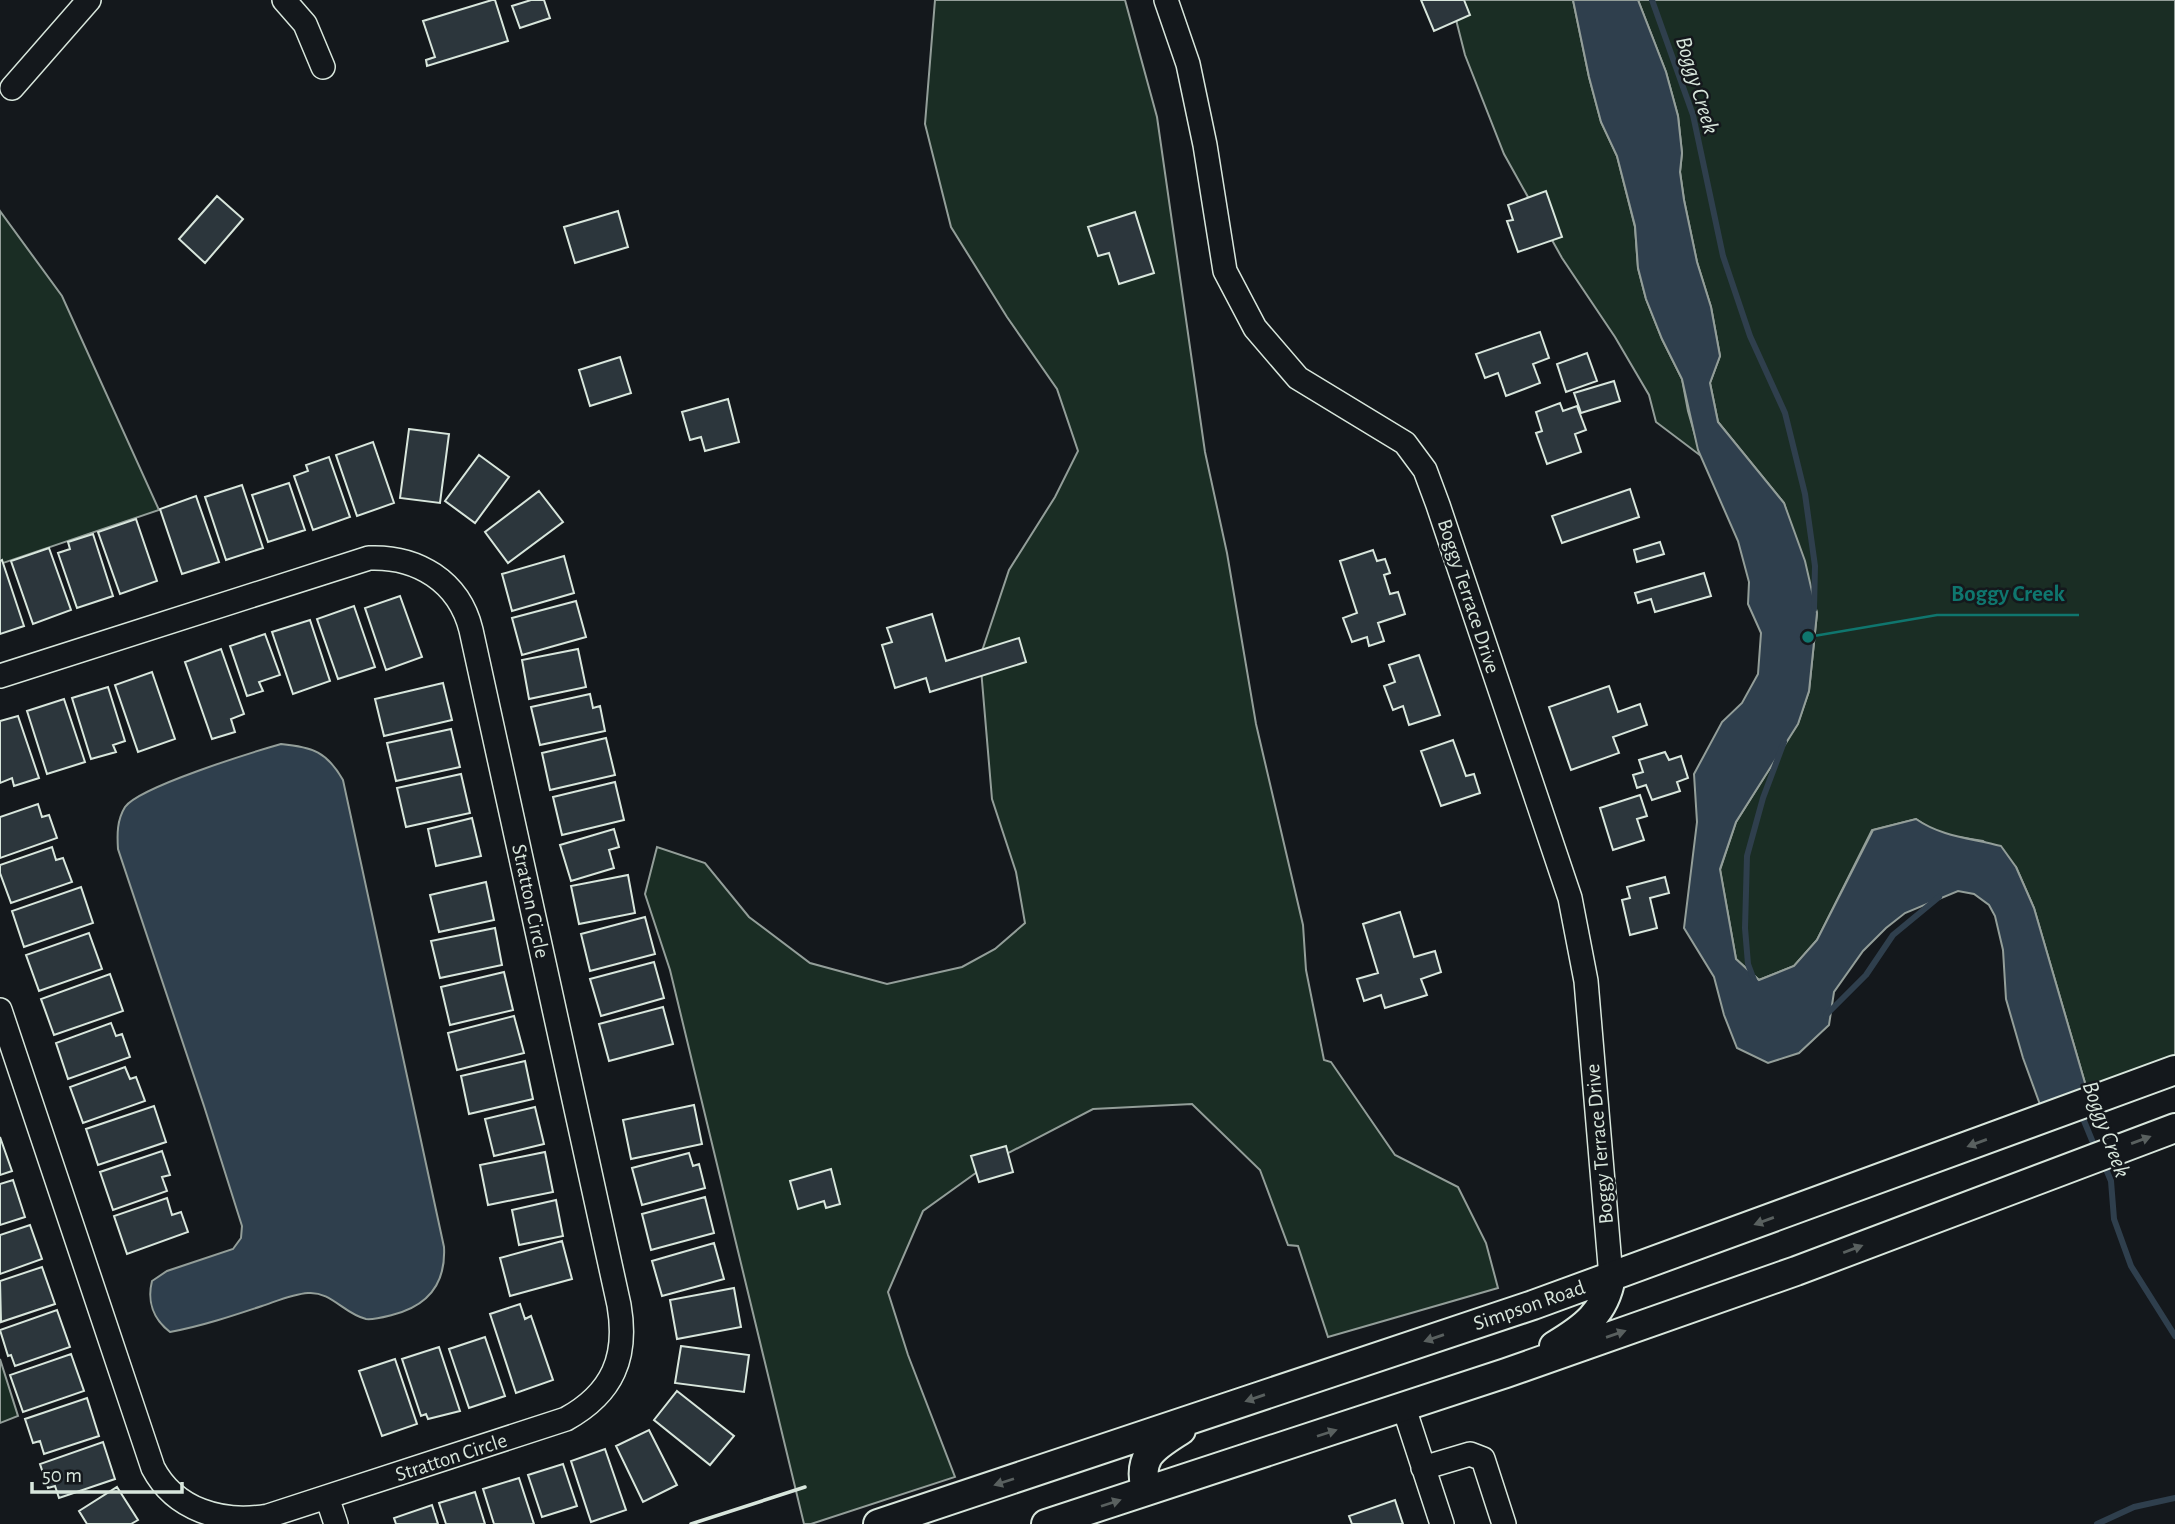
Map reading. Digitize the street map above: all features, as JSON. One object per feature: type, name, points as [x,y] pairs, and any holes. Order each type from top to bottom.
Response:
[{"type":"main road","name":"Simpson Road","points":[[878,1524],[1611,1277],[2173,1071]]},
{"type":"main road","points":[[1046,1524],[1506,1373],[1796,1271],[2175,1128]]},
{"type":"main road","points":[[1506,1373],[1578,1330],[1598,1311],[1608,1295],[1611,1277]]},
{"type":"main road","points":[[1146,1491],[1142,1476],[1143,1464],[1150,1453],[1203,1415]]},
{"type":"street","points":[[12,88],[89,0]]},
{"type":"street","points":[[284,0],[304,24],[323,67]]},
{"type":"street","name":"Boggy Terrace Drive","points":[[1166,0],[1188,64],[1205,145],[1225,271],[1255,328],[1298,378],[1405,443],[1425,470],[1438,505],[1570,898],[1586,981],[1611,1277]]},
{"type":"street","name":"Stratton Circle","points":[[0,676],[369,558],[397,559],[424,568],[454,592],[468,616],[619,1305],[622,1325],[620,1354],[604,1390],[586,1408],[566,1419],[258,1519],[233,1520],[195,1511],[175,1498],[153,1468],[0,1010]]},
{"type":"street","points":[[1404,1408],[1442,1524]]},
{"type":"street","points":[[1423,1468],[1470,1454],[1483,1459],[1504,1524]]},
{"type":"street","points":[[327,1497],[336,1524]]},
{"type":"green space","points":[[935,0],[1125,0],[1157,117],[1205,452],[1227,553],[1256,724],[1303,925],[1306,970],[1324,1060],[1331,1062],[1395,1155],[1458,1187],[1486,1243],[1498,1288],[1328,1337],[1298,1246],[1288,1245],[1260,1170],[1192,1104],[1093,1109],[991,1162],[923,1211],[888,1292],[908,1355],[955,1477],[804,1524],[670,970],[645,894],[657,847],[705,863],[749,917],[810,963],[887,984],[962,967],[995,949],[1025,923],[1016,872],[992,799],[980,657],[1009,570],[1055,497],[1078,451],[1057,389],[1007,317],[951,227],[925,124]]},
{"type":"green space","points":[[1451,0],[1573,0],[1601,122],[1617,156],[1635,227],[1638,268],[1646,299],[1682,379],[1701,456],[1656,422],[1649,395],[1615,337],[1562,258],[1504,154],[1465,55]]},
{"type":"green space","points":[[1638,0],[2175,0],[2175,1079],[2092,1107],[2034,908],[2016,867],[1983,841],[1951,836],[1931,829],[1916,819],[1872,830],[1817,940],[1794,966],[1759,980],[1736,959],[1720,870],[1736,822],[1798,723],[1809,691],[1817,613],[1784,503],[1718,422],[1710,383],[1720,356],[1711,307],[1697,262],[1684,200],[1678,116],[1666,72]]},
{"type":"green space","points":[[0,211],[62,296],[159,510],[0,564]]},
{"type":"green space","points":[[0,1359],[18,1416],[0,1423]]},
{"type":"water","points":[[1573,0],[1638,0],[1666,72],[1678,116],[1684,200],[1697,262],[1711,307],[1720,356],[1710,383],[1718,422],[1784,503],[1805,561],[1817,613],[1809,691],[1798,724],[1736,822],[1720,869],[1736,959],[1759,980],[1794,966],[1817,940],[1873,830],[1916,819],[1946,833],[2001,846],[2016,867],[2034,908],[2092,1107],[2046,1121],[2023,1058],[2006,999],[2003,950],[1995,916],[1989,905],[1974,894],[1958,891],[1905,913],[1863,951],[1834,992],[1829,1025],[1799,1053],[1768,1063],[1737,1048],[1724,1015],[1714,977],[1684,928],[1697,822],[1694,774],[1722,722],[1742,703],[1758,674],[1761,633],[1748,604],[1749,582],[1738,541],[1698,450],[1682,379],[1646,299],[1638,268],[1635,226],[1617,156],[1601,122]]},
{"type":"water","points":[[281,744],[310,749],[325,757],[343,780],[444,1247],[442,1272],[432,1292],[416,1306],[382,1317],[366,1319],[351,1313],[331,1299],[308,1293],[170,1332],[159,1321],[153,1309],[150,1296],[152,1281],[167,1271],[233,1249],[241,1238],[242,1226],[118,849],[119,822],[125,807],[151,790],[198,771]]},
{"type":"building","points":[[495,0],[508,41],[427,66],[426,60],[435,57],[423,21]]},
{"type":"building","points":[[531,0],[544,0],[550,18],[520,28],[512,6]]},
{"type":"building","points":[[1421,0],[1464,0],[1470,15],[1434,31]]},
{"type":"building","points":[[1546,191],[1562,237],[1518,252],[1507,221],[1513,220],[1508,205]]},
{"type":"building","points":[[217,196],[243,219],[205,263],[179,239]]},
{"type":"building","points":[[618,211],[628,247],[575,263],[564,227]]},
{"type":"building","points":[[1135,212],[1154,273],[1119,284],[1109,253],[1098,256],[1088,227]]},
{"type":"building","points":[[1540,332],[1549,358],[1533,364],[1540,383],[1506,396],[1498,373],[1485,378],[1476,354]]},
{"type":"building","points":[[1587,353],[1597,381],[1566,392],[1557,364]]},
{"type":"building","points":[[620,357],[631,393],[590,406],[579,370]]},
{"type":"building","points":[[1614,381],[1620,401],[1581,413],[1574,393]]},
{"type":"building","points":[[728,399],[739,442],[705,451],[701,437],[690,440],[682,412]]},
{"type":"building","points":[[1560,403],[1563,411],[1577,406],[1586,430],[1575,434],[1581,452],[1547,464],[1536,433],[1542,431],[1536,412]]},
{"type":"building","points":[[409,429],[449,434],[440,503],[400,498]]},
{"type":"building","points":[[373,442],[394,503],[357,516],[336,455]]},
{"type":"building","points":[[479,455],[509,477],[475,523],[445,501]]},
{"type":"building","points":[[329,457],[350,517],[313,530],[294,476],[308,471],[306,465]]},
{"type":"building","points":[[289,483],[305,530],[268,542],[252,495]]},
{"type":"building","points":[[242,485],[263,548],[226,560],[205,497]]},
{"type":"building","points":[[1630,489],[1639,517],[1562,543],[1552,516]]},
{"type":"building","points":[[539,491],[563,522],[508,563],[485,532]]},
{"type":"building","points":[[196,496],[219,562],[182,574],[160,509]]},
{"type":"building","points":[[136,519],[157,581],[120,594],[98,532]]},
{"type":"building","points":[[93,534],[113,596],[77,608],[58,553],[70,549],[68,542]]},
{"type":"building","points":[[1660,542],[1664,554],[1637,562],[1634,550]]},
{"type":"building","points":[[49,548],[71,610],[33,624],[11,561]]},
{"type":"building","points":[[1373,550],[1377,561],[1385,559],[1390,573],[1384,575],[1390,594],[1398,592],[1405,614],[1378,623],[1384,641],[1369,646],[1367,637],[1352,642],[1343,618],[1357,613],[1340,561]]},
{"type":"building","points":[[564,556],[574,593],[512,611],[502,574]]},
{"type":"building","points":[[2,560],[24,626],[0,634],[0,561]]},
{"type":"building","points":[[1704,573],[1711,596],[1655,612],[1651,599],[1638,603],[1635,593]]},
{"type":"building","points":[[400,596],[422,657],[386,670],[365,608]]},
{"type":"building","points":[[576,601],[586,637],[522,655],[512,618]]},
{"type":"building","points":[[354,606],[375,667],[338,679],[317,619]]},
{"type":"building","points":[[932,614],[946,661],[1019,638],[1026,662],[930,692],[926,678],[895,688],[882,645],[892,642],[887,628]]},
{"type":"building","points":[[310,620],[330,681],[293,694],[272,632]]},
{"type":"building","points":[[265,634],[280,675],[259,682],[263,691],[247,696],[230,646]]},
{"type":"building","points":[[221,649],[244,714],[231,719],[235,732],[212,739],[185,662]]},
{"type":"building","points":[[578,649],[586,687],[529,699],[522,660]]},
{"type":"building","points":[[1419,655],[1440,715],[1409,725],[1403,706],[1393,710],[1384,686],[1395,682],[1389,665]]},
{"type":"building","points":[[152,672],[175,739],[138,752],[115,685]]},
{"type":"building","points":[[443,683],[452,720],[384,736],[375,699]]},
{"type":"building","points":[[1609,686],[1618,712],[1640,704],[1647,725],[1613,737],[1619,753],[1571,770],[1549,707]]},
{"type":"building","points":[[108,687],[125,741],[113,745],[116,752],[91,759],[72,698]]},
{"type":"building","points":[[590,694],[593,708],[600,706],[605,731],[540,745],[531,707]]},
{"type":"building","points":[[64,699],[85,762],[47,774],[27,711]]},
{"type":"building","points":[[18,716],[39,778],[14,786],[12,778],[0,783],[0,721]]},
{"type":"building","points":[[451,729],[460,767],[396,781],[387,743]]},
{"type":"building","points":[[606,738],[615,775],[550,790],[542,753]]},
{"type":"building","points":[[1453,740],[1466,776],[1474,774],[1480,793],[1441,806],[1421,751]]},
{"type":"building","points":[[1665,752],[1669,760],[1681,756],[1688,778],[1677,782],[1680,791],[1652,800],[1646,785],[1637,788],[1633,775],[1643,772],[1639,760]]},
{"type":"building","points":[[461,774],[470,813],[406,827],[397,788]]},
{"type":"building","points":[[615,782],[624,820],[562,835],[553,797]]},
{"type":"building","points":[[1640,795],[1647,816],[1637,819],[1644,840],[1613,850],[1600,808]]},
{"type":"building","points":[[38,804],[42,817],[49,815],[57,838],[0,858],[0,817]]},
{"type":"building","points":[[472,818],[481,856],[436,866],[428,829]]},
{"type":"building","points":[[614,829],[619,847],[609,850],[614,868],[571,881],[560,845]]},
{"type":"building","points":[[52,847],[56,860],[63,858],[72,882],[11,903],[0,873],[0,865]]},
{"type":"building","points":[[628,875],[635,913],[579,924],[571,886]]},
{"type":"building","points":[[1665,877],[1669,893],[1650,898],[1657,928],[1630,935],[1622,900],[1630,898],[1627,887]]},
{"type":"building","points":[[486,882],[494,920],[439,932],[430,895]]},
{"type":"building","points":[[81,887],[93,923],[24,947],[12,911]]},
{"type":"building","points":[[1400,912],[1414,957],[1435,951],[1441,972],[1421,979],[1427,995],[1385,1008],[1381,995],[1364,1001],[1357,979],[1378,973],[1363,924]]},
{"type":"building","points":[[645,917],[655,954],[590,971],[581,934]]},
{"type":"building","points":[[495,928],[502,965],[440,978],[431,941]]},
{"type":"building","points":[[89,933],[102,969],[39,991],[26,955]]},
{"type":"building","points":[[654,962],[664,998],[601,1016],[590,979]]},
{"type":"building","points":[[504,972],[513,1010],[450,1025],[441,987]]},
{"type":"building","points":[[110,974],[123,1011],[54,1035],[41,999]]},
{"type":"building","points":[[663,1007],[673,1044],[609,1061],[599,1024]]},
{"type":"building","points":[[514,1016],[524,1053],[457,1070],[448,1033]]},
{"type":"building","points":[[111,1023],[116,1036],[122,1034],[130,1057],[68,1079],[56,1043]]},
{"type":"building","points":[[525,1061],[533,1099],[469,1114],[461,1076]]},
{"type":"building","points":[[125,1067],[130,1079],[136,1077],[145,1101],[83,1123],[70,1087]]},
{"type":"building","points":[[694,1105],[702,1144],[631,1159],[623,1120]]},
{"type":"building","points":[[154,1106],[166,1142],[98,1165],[86,1129]]},
{"type":"building","points":[[535,1107],[544,1144],[494,1156],[485,1119]]},
{"type":"building","points":[[0,1137],[12,1171],[0,1175]]},
{"type":"building","points":[[1006,1146],[1013,1172],[979,1182],[971,1156]]},
{"type":"building","points":[[162,1151],[170,1175],[162,1177],[167,1191],[113,1210],[100,1172]]},
{"type":"building","points":[[545,1152],[553,1192],[488,1205],[480,1165]]},
{"type":"building","points":[[689,1153],[693,1166],[699,1164],[705,1188],[642,1205],[632,1168]]},
{"type":"building","points":[[831,1169],[840,1204],[826,1208],[824,1201],[798,1209],[790,1181]]},
{"type":"building","points":[[13,1180],[25,1217],[0,1225],[0,1184]]},
{"type":"building","points":[[705,1197],[714,1233],[651,1250],[642,1214]]},
{"type":"building","points":[[167,1198],[172,1215],[181,1212],[188,1232],[127,1254],[114,1216]]},
{"type":"building","points":[[556,1200],[563,1236],[519,1245],[512,1210]]},
{"type":"building","points":[[30,1225],[42,1259],[0,1274],[0,1235]]},
{"type":"building","points":[[562,1241],[572,1279],[510,1296],[500,1258]]},
{"type":"building","points":[[714,1243],[724,1279],[662,1296],[652,1261]]},
{"type":"building","points":[[42,1267],[55,1304],[1,1322],[0,1281]]},
{"type":"building","points":[[734,1288],[741,1327],[677,1339],[670,1300]]},
{"type":"building","points":[[520,1304],[525,1319],[531,1316],[553,1380],[516,1393],[490,1314]]},
{"type":"building","points":[[57,1310],[70,1347],[15,1366],[11,1355],[8,1356],[0,1330]]},
{"type":"building","points":[[485,1337],[505,1396],[469,1408],[449,1349]]},
{"type":"building","points":[[681,1346],[749,1355],[744,1392],[675,1383]]},
{"type":"building","points":[[439,1347],[460,1411],[428,1419],[426,1414],[421,1416],[402,1359]]},
{"type":"building","points":[[71,1354],[84,1391],[23,1412],[10,1375]]},
{"type":"building","points":[[395,1359],[417,1424],[382,1436],[359,1371]]},
{"type":"building","points":[[677,1391],[734,1436],[710,1465],[654,1420]]},
{"type":"building","points":[[87,1398],[99,1436],[44,1454],[40,1441],[33,1443],[25,1419]]},
{"type":"building","points":[[649,1430],[677,1485],[643,1502],[616,1446]]},
{"type":"building","points":[[103,1442],[115,1479],[59,1498],[55,1486],[48,1488],[40,1464]]},
{"type":"building","points":[[605,1449],[626,1510],[591,1522],[571,1461]]},
{"type":"building","points":[[563,1464],[577,1506],[542,1517],[528,1475]]},
{"type":"building","points":[[519,1478],[534,1524],[494,1524],[483,1489]]},
{"type":"building","points":[[117,1487],[138,1520],[131,1524],[87,1524],[79,1511]]},
{"type":"building","points":[[475,1492],[485,1524],[446,1524],[439,1503]]},
{"type":"building","points":[[1395,1500],[1403,1524],[1352,1524],[1349,1516]]},
{"type":"building","points":[[432,1505],[438,1524],[396,1524],[394,1518]]},
{"type":"waterway","name":"Boggy Creek","points":[[1652,0],[1693,115],[1723,256],[1750,336],[1785,413],[1805,494],[1815,566],[1814,609]]},
{"type":"waterway","name":"Boggy Creek","points":[[1754,980],[1748,964],[1745,928],[1747,856],[1763,798],[1784,742]]},
{"type":"waterway","name":"Boggy Creek","points":[[1826,1015],[1866,975],[1893,935],[1939,897]]},
{"type":"waterway","name":"Boggy Creek","points":[[2080,1111],[2096,1150]]},
{"type":"waterway","name":"Boggy Creek","points":[[2103,1162],[2111,1181],[2114,1219],[2131,1266],[2175,1336]]},
{"type":"waterway","name":"Boggy Creek","points":[[2097,1524],[2134,1507],[2175,1498]]},
{"type":"wall","points":[[691,1524],[805,1487]]},
{"type":"place","name":"Boggy Creek","points":[[1808,637]]}]
